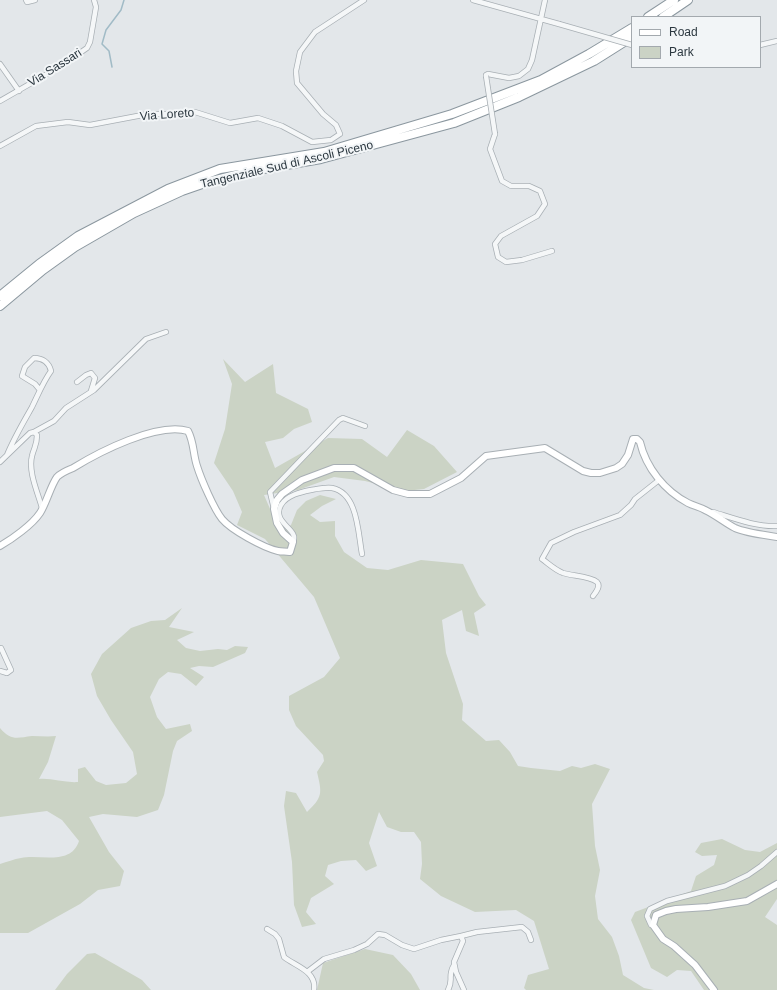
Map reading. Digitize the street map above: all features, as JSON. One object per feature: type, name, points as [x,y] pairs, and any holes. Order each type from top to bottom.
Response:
[{"type":"highway","points":[[650,16],[674,0]]},
{"type":"highway","points":[[664,16],[688,0]]},
{"type":"highway","points":[[591,58],[631,29]]},
{"type":"highway","points":[[591,58],[631,38]]},
{"type":"highway","name":"Tangenziale Sud di Ascoli Piceno","points":[[0,296],[39,264],[78,236],[168,189],[220,169],[324,152],[452,114],[541,80],[591,58]]},
{"type":"highway","name":"Tangenziale Sud di Ascoli Piceno","points":[[0,306],[43,270],[75,247],[134,213],[182,191],[208,182],[252,171],[321,159],[454,122],[519,97],[591,58]]},
{"type":"street","points":[[26,0],[27,2],[34,0]]},
{"type":"street","name":"Via Sassari","points":[[0,101],[61,66],[87,48],[90,42],[96,7],[94,0]]},
{"type":"street","name":"Via Loreto","points":[[0,146],[36,126],[68,122],[90,125],[148,114],[195,112],[230,123],[258,118],[282,126],[312,142],[331,140],[340,134],[336,126],[323,114],[297,83],[296,71],[300,52],[315,32],[364,0]]},
{"type":"street","points":[[473,0],[631,45]]},
{"type":"street","points":[[545,0],[532,60],[528,70],[515,77],[504,78],[488,74],[486,74],[486,76],[495,134],[490,149],[502,181],[511,186],[529,186],[540,191],[545,204],[537,216],[501,236],[495,244],[498,257],[506,262],[522,260],[552,251]]},
{"type":"street","points":[[761,45],[777,41]]},
{"type":"street","points":[[0,64],[19,91]]},
{"type":"street","points":[[0,462],[30,433],[54,421],[66,408],[102,384],[115,368],[146,339],[166,332]]},
{"type":"street","points":[[7,455],[51,371],[50,367],[45,361],[39,358],[34,358],[25,367],[22,376],[35,384],[40,390]]},
{"type":"street","points":[[77,382],[91,373],[95,378],[91,391]]},
{"type":"street","points":[[293,542],[283,533],[277,523],[270,492],[339,420],[343,418],[365,426]]},
{"type":"street","points":[[0,546],[17,535],[40,514],[57,477],[86,460],[142,435],[181,429],[188,431],[191,437],[193,455],[208,494],[222,519],[232,528],[266,547],[279,551],[290,552],[294,535],[281,522],[279,512],[281,504],[298,492],[331,488],[341,491],[351,503],[362,554]]},
{"type":"street","points":[[34,432],[37,435],[37,444],[32,456],[32,472],[42,508]]},
{"type":"street","points":[[274,509],[282,494],[302,480],[334,468],[354,468],[393,490],[408,494],[430,494],[461,478],[486,456],[546,448],[583,471],[600,473],[616,468],[622,464],[628,455],[633,439],[638,439],[644,455],[659,480],[672,492],[687,502],[705,510],[735,528],[777,537]]},
{"type":"street","points":[[593,596],[598,588],[596,582],[586,578],[562,573],[542,559],[545,553],[551,543],[574,532],[620,514],[631,505],[635,498],[659,480]]},
{"type":"street","points":[[705,510],[758,524],[777,526]]},
{"type":"street","points":[[0,670],[7,674],[11,670],[1,648]]},
{"type":"street","points":[[714,990],[695,965],[674,946],[663,939],[653,925],[649,923],[647,916],[650,909],[667,901],[725,886],[748,875],[777,852]]},
{"type":"street","points":[[653,925],[656,915],[666,911],[728,905],[747,901],[777,884]]},
{"type":"street","points":[[307,972],[324,959],[354,950],[367,944],[378,934],[385,935],[402,945],[414,949],[441,940],[477,932],[522,927],[528,932],[531,940]]},
{"type":"street","points":[[267,929],[275,934],[279,939],[284,957],[302,967],[307,972],[315,983],[314,990]]},
{"type":"street","points":[[448,990],[451,986],[450,971],[464,941],[461,936]]},
{"type":"street","points":[[454,965],[464,990]]},
{"type":"green space","points":[[223,359],[245,382],[273,364],[276,393],[308,409],[312,422],[294,429],[283,438],[265,442],[275,468],[328,438],[362,439],[387,457],[407,430],[434,446],[457,472],[424,489],[405,491],[365,481],[334,477],[298,490],[264,495],[280,532],[291,525],[297,510],[306,501],[320,495],[336,499],[322,506],[310,515],[320,522],[335,521],[335,536],[344,552],[367,568],[388,570],[421,560],[463,564],[479,596],[486,605],[474,613],[479,636],[466,631],[462,610],[442,620],[446,653],[463,704],[462,720],[486,741],[499,740],[510,752],[518,766],[560,771],[572,766],[581,768],[595,764],[610,769],[592,804],[595,846],[600,870],[595,896],[598,919],[612,937],[619,956],[623,975],[644,988],[654,990],[526,990],[524,988],[528,975],[549,969],[534,921],[516,910],[475,912],[441,896],[420,879],[422,864],[421,842],[414,832],[401,832],[387,827],[379,812],[369,843],[377,866],[366,871],[356,860],[341,861],[328,865],[325,876],[334,884],[311,898],[306,912],[316,924],[302,927],[294,905],[292,862],[284,806],[286,791],[296,793],[307,812],[312,807],[319,798],[320,785],[317,772],[324,761],[323,755],[296,726],[289,710],[289,696],[324,677],[340,658],[314,597],[265,539],[237,525],[242,512],[233,491],[214,463],[225,429],[232,384]]},
{"type":"green space","points":[[182,608],[169,627],[194,632],[177,640],[186,648],[200,651],[218,649],[227,650],[235,646],[248,647],[245,653],[213,667],[199,666],[190,668],[204,677],[196,686],[181,674],[168,672],[159,679],[150,697],[157,717],[166,729],[190,724],[192,731],[177,741],[173,751],[164,795],[158,810],[137,817],[103,814],[89,817],[109,852],[124,871],[120,886],[98,890],[80,904],[28,933],[0,933],[0,864],[21,858],[54,857],[69,854],[75,849],[79,841],[62,820],[47,811],[0,817],[0,728],[14,738],[56,736],[48,762],[39,779],[78,782],[78,769],[85,767],[96,781],[106,785],[126,783],[137,774],[133,752],[111,720],[97,696],[91,674],[102,654],[131,628],[151,621],[165,620]]},
{"type":"green space","points":[[722,839],[745,850],[760,852],[777,843],[777,899],[765,917],[777,925],[777,990],[704,990],[691,971],[677,970],[667,977],[651,968],[631,920],[635,912],[691,891],[696,876],[714,865],[717,855],[702,856],[695,852],[701,843]]},
{"type":"green space","points":[[365,949],[393,955],[411,974],[420,990],[317,990],[323,963]]},
{"type":"green space","points":[[95,953],[142,980],[151,990],[55,990],[67,974],[87,954]]},
{"type":"waterway","points":[[112,67],[109,51],[102,44],[106,30],[121,10],[124,0]]}]
